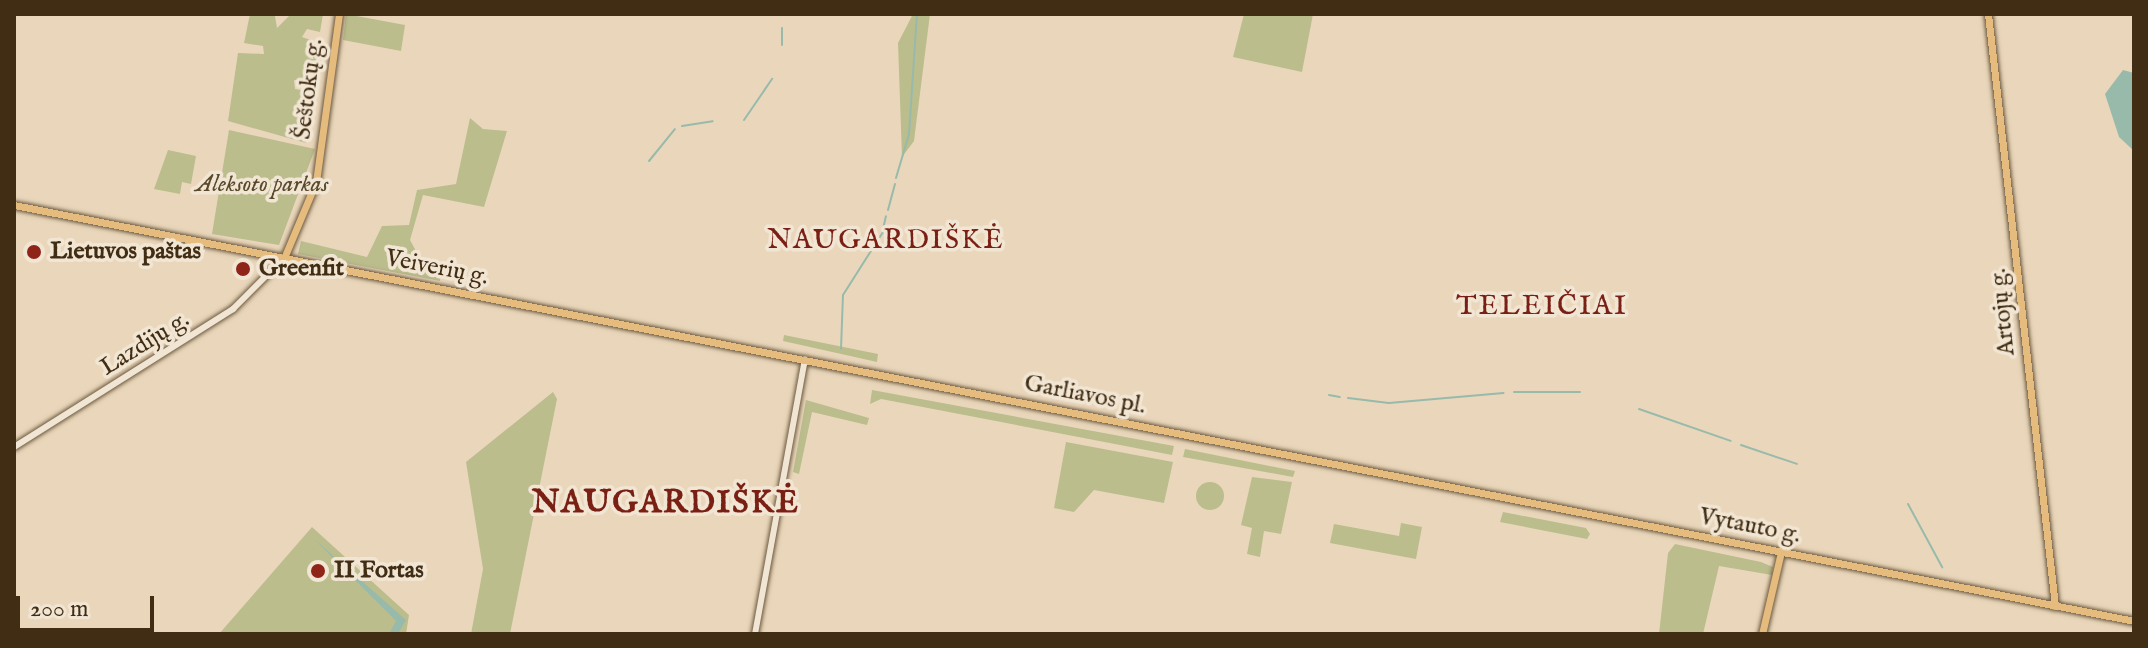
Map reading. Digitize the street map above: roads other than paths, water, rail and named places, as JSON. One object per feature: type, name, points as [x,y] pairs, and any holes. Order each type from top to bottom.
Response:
[{"type":"main road","name":"Šeštokų g.","points":[[284,258],[316,182],[339,14]]},
{"type":"main road","name":"Artojų g.","points":[[1988,14],[2055,606]]},
{"type":"main road","name":"Veiverių g.","points":[[14,205],[805,360]]},
{"type":"main road","name":"Garliavos pl.","points":[[805,360],[1358,469]]},
{"type":"main road","name":"Vytauto g.","points":[[1358,469],[2134,621]]},
{"type":"main road","points":[[1762,634],[1781,552]]},
{"type":"street","name":"Lazdijų g.","points":[[14,447],[233,309],[284,258]]},
{"type":"street","points":[[755,634],[805,360]]},
{"type":"waterway","points":[[896,178],[909,134],[917,14]]},
{"type":"waterway","points":[[782,28],[782,45]]},
{"type":"waterway","points":[[744,120],[772,79]]},
{"type":"waterway","points":[[682,126],[713,121]]},
{"type":"waterway","points":[[649,161],[675,129]]},
{"type":"waterway","points":[[888,210],[895,184]]},
{"type":"waterway","points":[[883,229],[886,216]]},
{"type":"waterway","points":[[841,349],[843,295],[883,232]]},
{"type":"waterway","points":[[1514,392],[1580,392]]},
{"type":"waterway","points":[[1348,398],[1389,403],[1504,393]]},
{"type":"waterway","points":[[1329,395],[1340,397]]},
{"type":"waterway","points":[[1639,409],[1731,441]]},
{"type":"waterway","points":[[1741,445],[1797,464]]},
{"type":"waterway","points":[[1908,504],[1942,567]]},
{"type":"place","name":"Lietuvos paštas","points":[[34,252]]},
{"type":"place","name":"Greenfit","points":[[243,269]]},
{"type":"place","name":"II Fortas","points":[[318,571]]},
{"type":"district","name":"NAUGARDIŠKĖ","points":[[886,241]]},
{"type":"district","name":"TELEIČIAI","points":[[1542,307]]},
{"type":"district","name":"NAUGARDIŠKĖ","points":[[666,504]]},
{"type":"park label","name":"Aleksoto parkas","points":[[262,185]]}]
